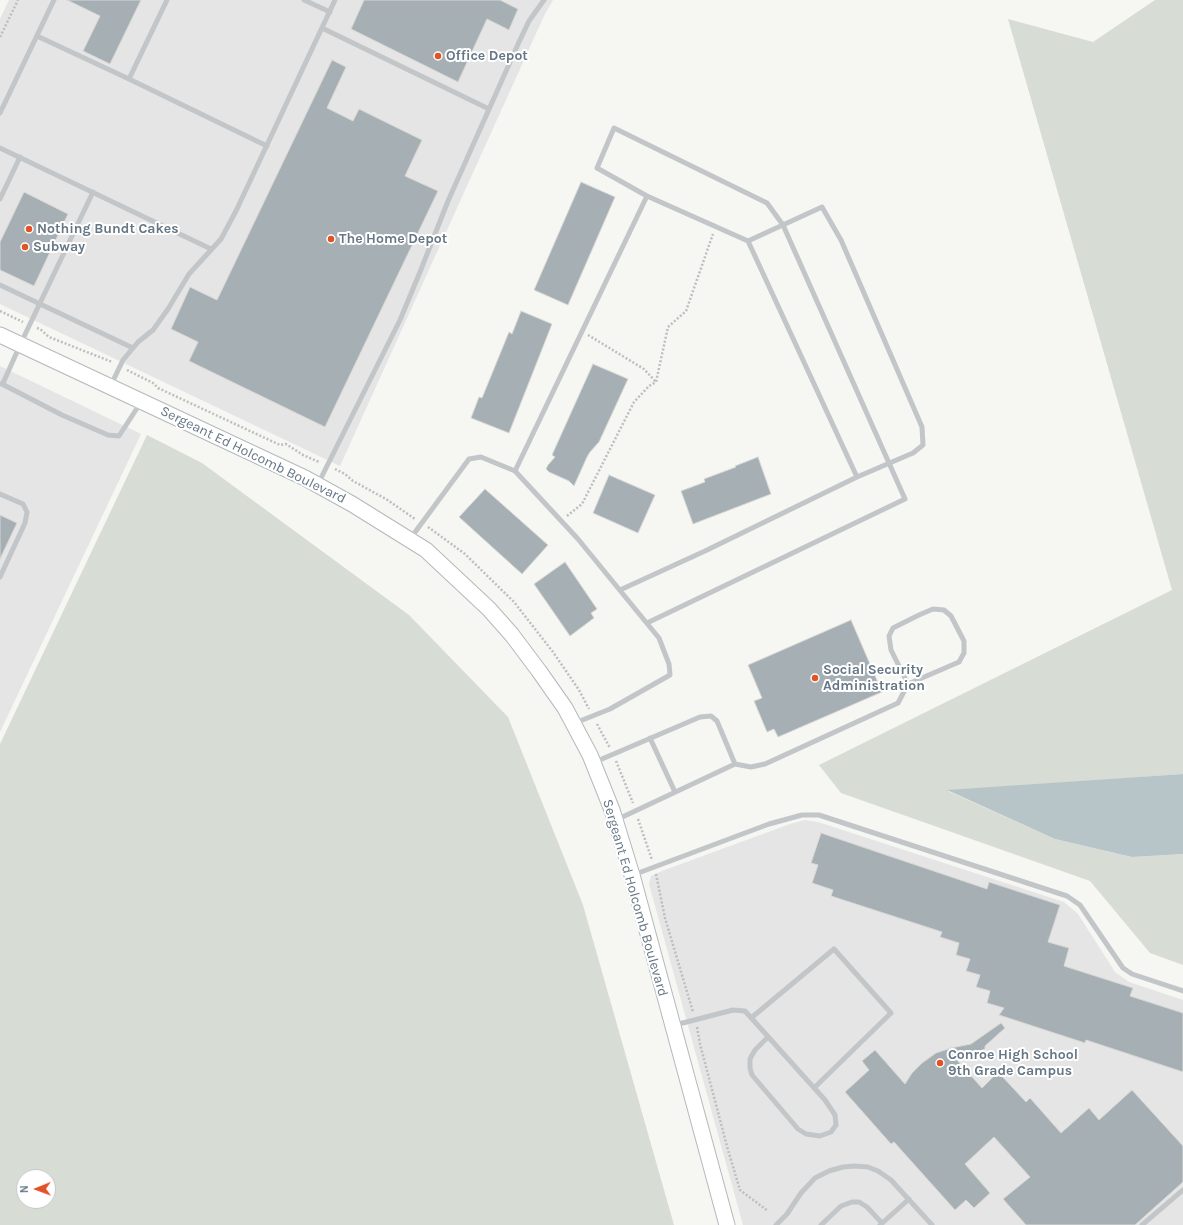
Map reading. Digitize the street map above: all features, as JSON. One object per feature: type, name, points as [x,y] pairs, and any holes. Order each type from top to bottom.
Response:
[{"type":"street","name":"Sergeant Ed Holcomb Boulevard","points":[[0,335],[305,478],[352,504],[426,550],[489,609],[512,635],[565,708],[593,763],[612,810],[632,875],[727,1225]]},
{"type":"lane","points":[[0,113],[54,0]]},
{"type":"lane","points":[[129,79],[167,0]]},
{"type":"lane","points":[[304,0],[330,12]]},
{"type":"lane","points":[[110,386],[123,360],[138,342],[153,330],[168,309],[189,274],[221,239],[236,211],[335,0]]},
{"type":"lane","points":[[317,484],[400,320],[448,201],[529,20],[544,0]]},
{"type":"lane","points":[[322,28],[489,109]]},
{"type":"lane","points":[[37,36],[267,146]]},
{"type":"lane","points":[[647,623],[905,499],[783,225],[767,203],[614,128],[597,168],[647,196],[748,241],[857,477]]},
{"type":"lane","points":[[0,148],[212,249]]},
{"type":"lane","points":[[0,199],[20,158]]},
{"type":"lane","points":[[93,192],[1,384],[62,415],[108,435],[119,436],[142,401]]},
{"type":"lane","points":[[514,471],[647,196]]},
{"type":"lane","points":[[620,590],[705,551],[889,462],[913,453],[923,445],[922,427],[841,240],[822,207],[748,241]]},
{"type":"lane","points":[[0,285],[133,348]]},
{"type":"lane","points":[[410,540],[469,459],[481,458],[514,471],[578,539],[659,638],[669,664],[670,675],[610,709],[574,724]]},
{"type":"lane","points":[[0,494],[23,504],[27,512],[25,523],[0,577]]},
{"type":"lane","points":[[615,820],[736,764],[751,767],[765,764],[898,703],[908,684],[959,662],[964,653],[964,641],[951,616],[944,610],[932,610],[919,615],[893,628],[889,636],[891,650],[908,684]]},
{"type":"lane","points":[[593,763],[700,717],[711,716],[717,721],[736,764]]},
{"type":"lane","points":[[650,738],[675,792]]},
{"type":"lane","points":[[632,875],[769,824],[802,815],[819,815],[1067,896],[1080,905],[1123,968],[1132,974],[1183,990]]},
{"type":"lane","points":[[751,1018],[834,949],[891,1013],[814,1088]]},
{"type":"lane","points":[[672,1025],[733,1010],[745,1011],[825,1100],[835,1115],[836,1126],[831,1132],[820,1136],[806,1134],[798,1129],[752,1075],[750,1059],[755,1050],[768,1037]]},
{"type":"lane","points":[[776,1225],[787,1214],[801,1193],[814,1178],[829,1171],[843,1167],[868,1167],[878,1171],[891,1180],[932,1225]]},
{"type":"lane","points":[[1142,1225],[1183,1190]]},
{"type":"lane","points":[[821,1225],[841,1206],[852,1202],[859,1202],[867,1207],[880,1224],[909,1199]]},
{"type":"path","points":[[0,37],[18,0]]},
{"type":"path","points":[[561,521],[582,504],[634,402],[649,386],[656,382],[668,327],[686,310],[716,226]]},
{"type":"path","points":[[0,311],[40,329],[50,337],[120,366],[153,383],[158,388],[280,445],[286,444],[303,455],[345,474],[353,481],[386,499],[423,523],[465,554],[514,602],[553,652],[579,690],[613,754],[636,811],[654,867],[666,918],[695,1020],[728,1150],[740,1190],[768,1211]]},
{"type":"path","points":[[582,332],[644,369],[656,382]]},
{"type":"shaded area","points":[[9,0],[553,0],[544,16],[340,466],[0,304],[0,19]]},
{"type":"shaded area","points":[[1155,0],[1183,0],[1183,774],[948,791],[1055,839],[1132,857],[1183,854],[1183,965],[1150,953],[1090,881],[841,793],[819,765],[1172,590],[1008,19],[1093,42]]},
{"type":"shaded area","points":[[0,366],[141,434],[0,732]]},
{"type":"shaded area","points":[[147,435],[202,463],[409,615],[508,717],[583,905],[674,1225],[0,1225],[0,744]]},
{"type":"shaded area","points":[[1183,774],[1183,854],[1132,857],[1055,839],[947,790]]},
{"type":"shaded area","name":"Conroe High School 9th Grade Campus","points":[[805,820],[818,822],[1064,902],[1078,914],[1115,972],[1129,982],[1183,1000],[1183,1225],[743,1225],[649,884],[651,876],[662,871],[790,824]]},
{"type":"building","points":[[67,0],[141,0],[110,64],[83,51],[100,16]]},
{"type":"building","name":"Office Depot","points":[[364,0],[500,0],[518,9],[509,30],[487,19],[458,82],[351,29]]},
{"type":"building","name":"The Home Depot","points":[[332,60],[346,67],[327,108],[353,121],[359,109],[422,140],[405,176],[438,191],[325,427],[189,361],[198,342],[171,329],[190,287],[217,300]]},
{"type":"building","points":[[581,182],[615,197],[568,305],[534,290]]},
{"type":"building","points":[[24,192],[68,214],[34,286],[0,270],[0,242]]},
{"type":"building","points":[[521,311],[552,324],[509,433],[471,418],[479,397],[482,398],[509,332],[512,334]]},
{"type":"building","points":[[593,364],[628,379],[599,442],[587,457],[574,486],[569,481],[549,472],[546,469],[555,457],[552,455]]},
{"type":"building","points":[[758,457],[771,494],[693,524],[681,491],[705,482],[704,479]]},
{"type":"building","points":[[609,475],[655,495],[638,533],[593,513]]},
{"type":"building","points":[[485,489],[548,545],[522,574],[459,517]]},
{"type":"building","points":[[0,515],[17,523],[0,559]]},
{"type":"building","points":[[565,562],[597,609],[591,613],[594,618],[570,636],[534,584]]},
{"type":"building","name":"Social Security Administration","points":[[851,620],[882,692],[778,737],[774,729],[767,732],[754,701],[762,698],[748,665]]},
{"type":"building","points":[[821,833],[987,889],[989,882],[1060,905],[1048,942],[1069,948],[1064,966],[1133,988],[1130,996],[1183,1013],[1183,1072],[1086,1040],[1085,1043],[999,1015],[1004,1008],[987,1003],[990,991],[976,987],[980,975],[966,971],[970,959],[956,955],[959,943],[940,937],[942,932],[831,896],[833,890],[812,883],[818,865],[811,863]]},
{"type":"building","points":[[1001,1023],[1005,1028],[985,1046],[985,1049],[964,1057],[955,1058],[982,1088],[998,1072],[1026,1102],[1030,1098],[1061,1133],[1089,1108],[1099,1120],[1132,1090],[1183,1146],[1183,1182],[1135,1225],[1026,1225],[1003,1199],[1030,1177],[994,1137],[965,1164],[990,1193],[974,1208],[966,1200],[955,1210],[894,1142],[891,1144],[845,1092],[869,1070],[862,1061],[875,1050],[905,1084],[912,1073],[922,1063],[936,1053],[971,1044]]},
{"type":"place","name":"Office Depot","points":[[438,56]]},
{"type":"place","name":"Nothing Bundt Cakes","points":[[29,229]]},
{"type":"place","name":"The Home Depot","points":[[331,239]]},
{"type":"place","name":"Subway","points":[[25,247]]},
{"type":"place","name":"Social Security Administration","points":[[815,678]]},
{"type":"place","name":"Conroe High School 9th Grade Campus","points":[[940,1063]]}]
